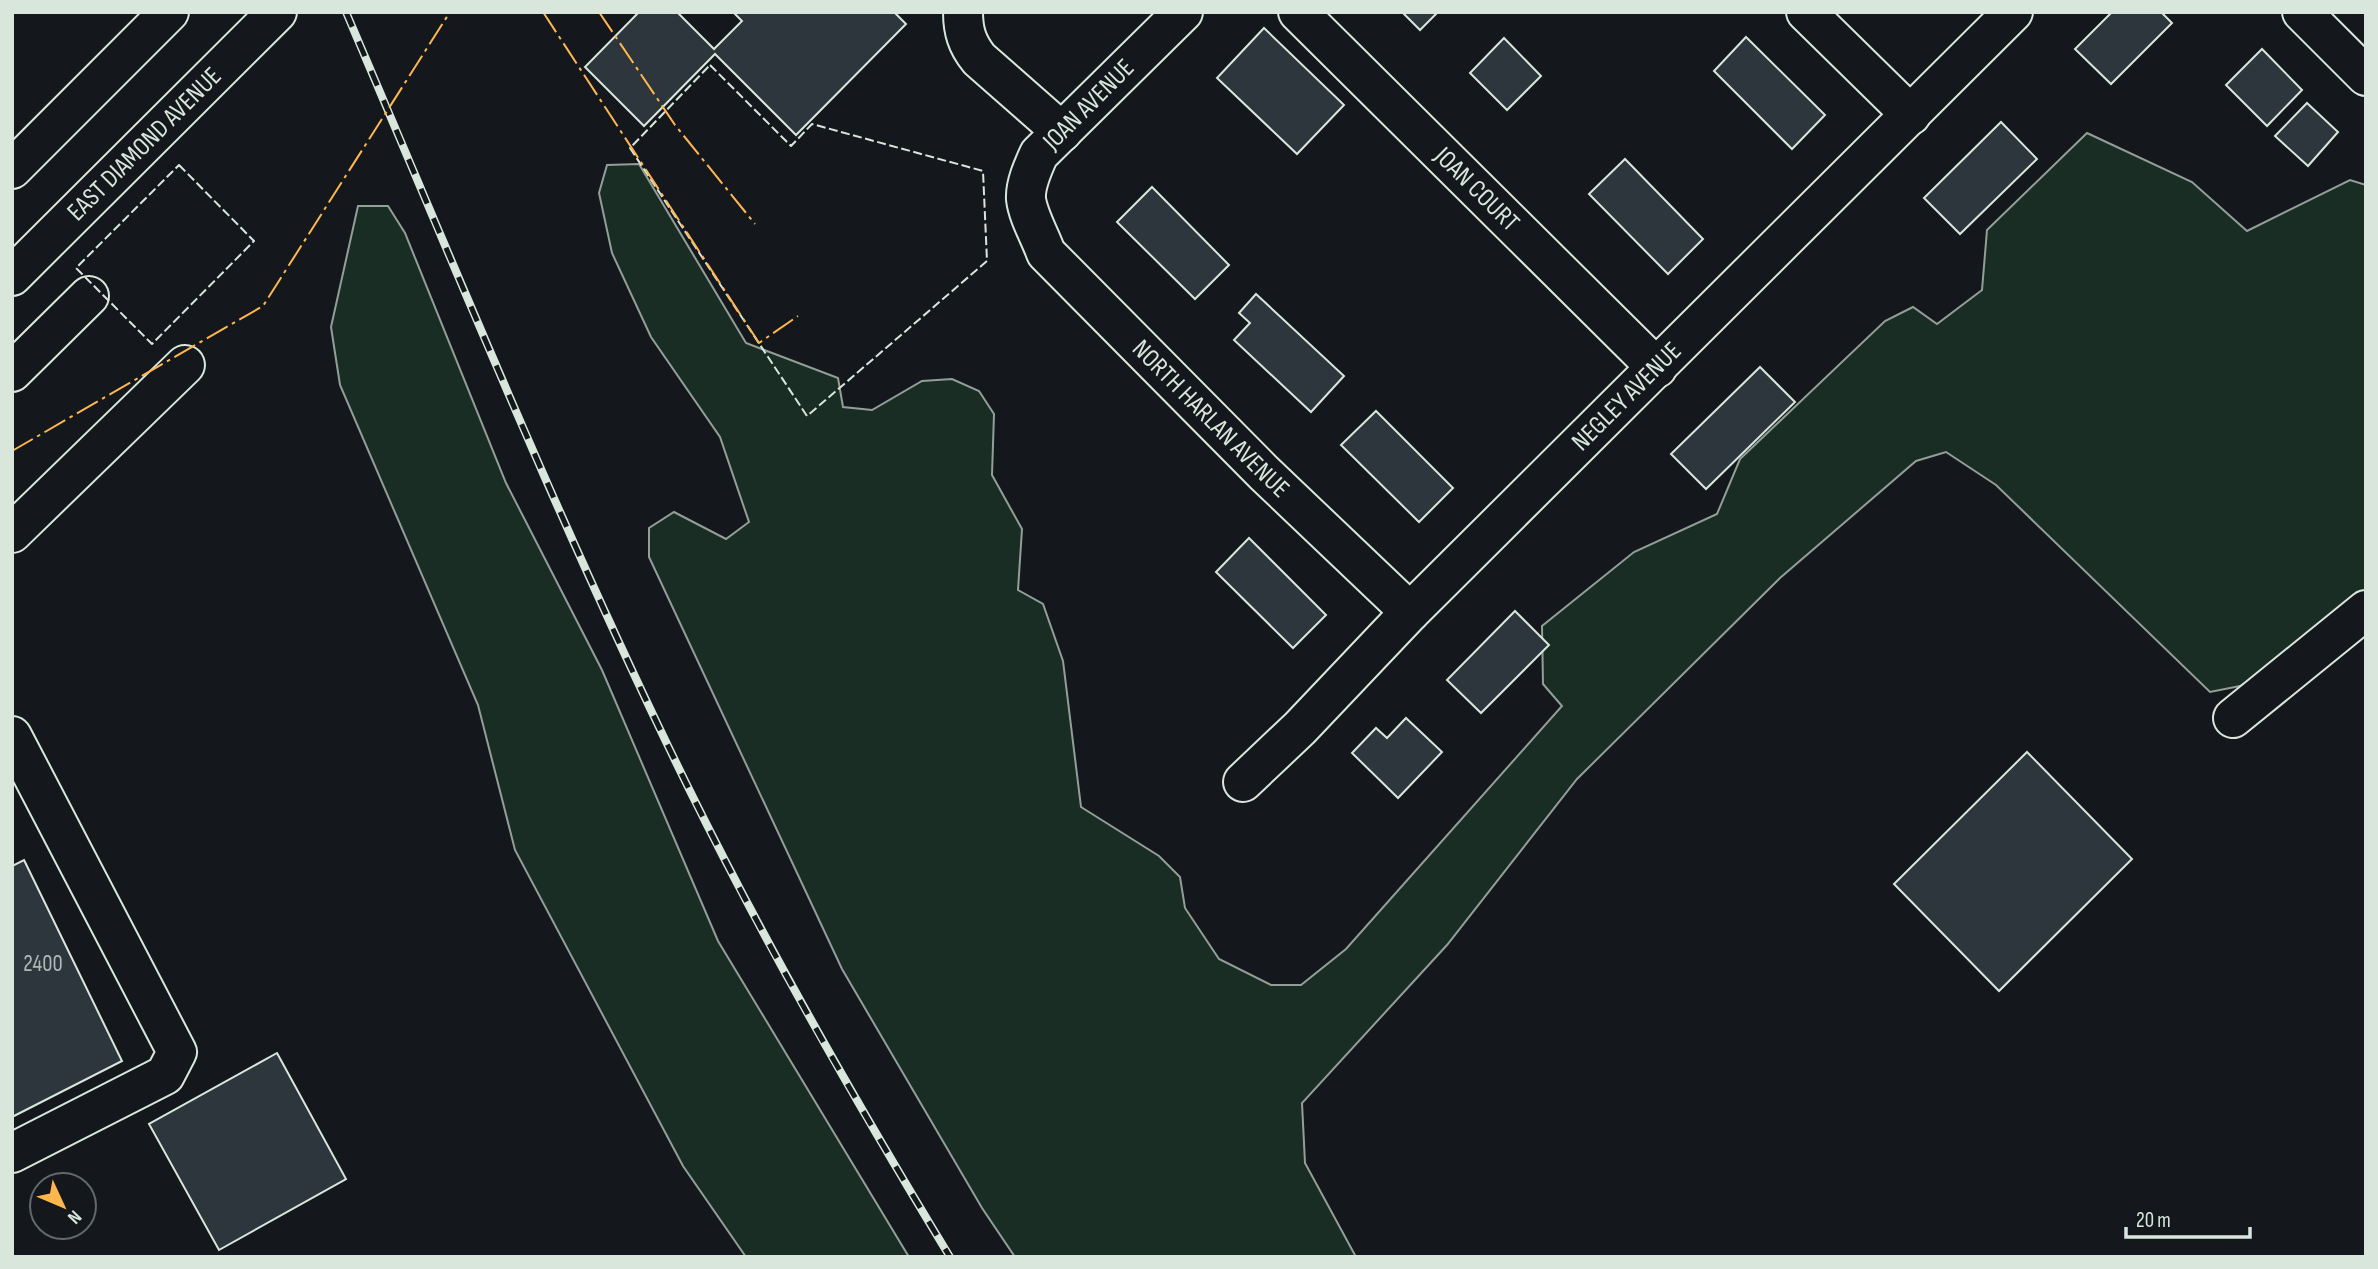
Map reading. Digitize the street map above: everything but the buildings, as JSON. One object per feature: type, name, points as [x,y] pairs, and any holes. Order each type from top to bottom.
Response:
[{"type":"street","points":[[12,169],[169,12]]},
{"type":"street","name":"EAST DIAMOND AVENUE","points":[[12,276],[277,12]]},
{"type":"street","points":[[963,12],[963,27],[968,46],[979,59],[1062,132]]},
{"type":"street","name":"JOAN AVENUE","points":[[1031,213],[1026,197],[1032,169],[1039,154],[1183,12]]},
{"type":"street","name":"JOAN COURT","points":[[1298,12],[1657,368]]},
{"type":"street","points":[[1806,12],[1911,115]]},
{"type":"street","name":"NEGLEY AVENUE","points":[[1243,782],[1300,727],[1410,612],[2014,12]]},
{"type":"street","points":[[2302,12],[2366,76]]},
{"type":"street","name":"NORTH HARLAN AVENUE","points":[[1031,213],[1046,253],[1264,472],[1410,612]]},
{"type":"street","points":[[12,372],[89,296]]},
{"type":"street","points":[[12,533],[185,365]]},
{"type":"street","points":[[2233,718],[2366,610]]},
{"type":"street","points":[[12,736],[177,1052],[165,1075],[12,1153]]},
{"type":"green space","points":[[2087,133],[2192,182],[2247,231],[2350,180],[2366,185],[2366,593],[2317,642],[2240,686],[2210,692],[1996,485],[1946,452],[1916,461],[1780,578],[1577,779],[1447,945],[1302,1103],[1305,1163],[1356,1257],[1015,1257],[982,1208],[842,969],[649,557],[649,528],[674,512],[726,539],[749,522],[720,437],[651,337],[612,253],[599,193],[607,165],[639,164],[746,343],[838,378],[843,407],[872,410],[922,381],[952,379],[979,391],[994,414],[992,475],[1022,529],[1018,590],[1043,604],[1063,661],[1081,807],[1159,856],[1180,877],[1185,908],[1219,959],[1271,985],[1301,985],[1346,949],[1562,706],[1543,684],[1542,626],[1634,552],[1717,514],[1740,459],[1885,321],[1913,307],[1937,324],[1982,290],[1987,230]]},
{"type":"green space","points":[[358,206],[388,206],[405,233],[506,483],[602,670],[718,941],[909,1257],[746,1257],[683,1166],[515,850],[478,705],[340,385],[331,327]]},
{"type":"railway","points":[[346,12],[555,500],[689,789],[814,1026],[950,1257]]},
{"type":"fence","points":[[710,65],[791,146],[812,124],[983,171],[987,261],[807,416],[630,148],[710,65]]},
{"type":"fence","points":[[179,165],[254,241],[152,344],[76,268],[179,165]]},
{"type":"power","points":[[12,451],[263,306],[450,12]]},
{"type":"power","points":[[543,12],[759,343],[798,316]]},
{"type":"power","points":[[599,12],[675,125],[755,224]]}]
